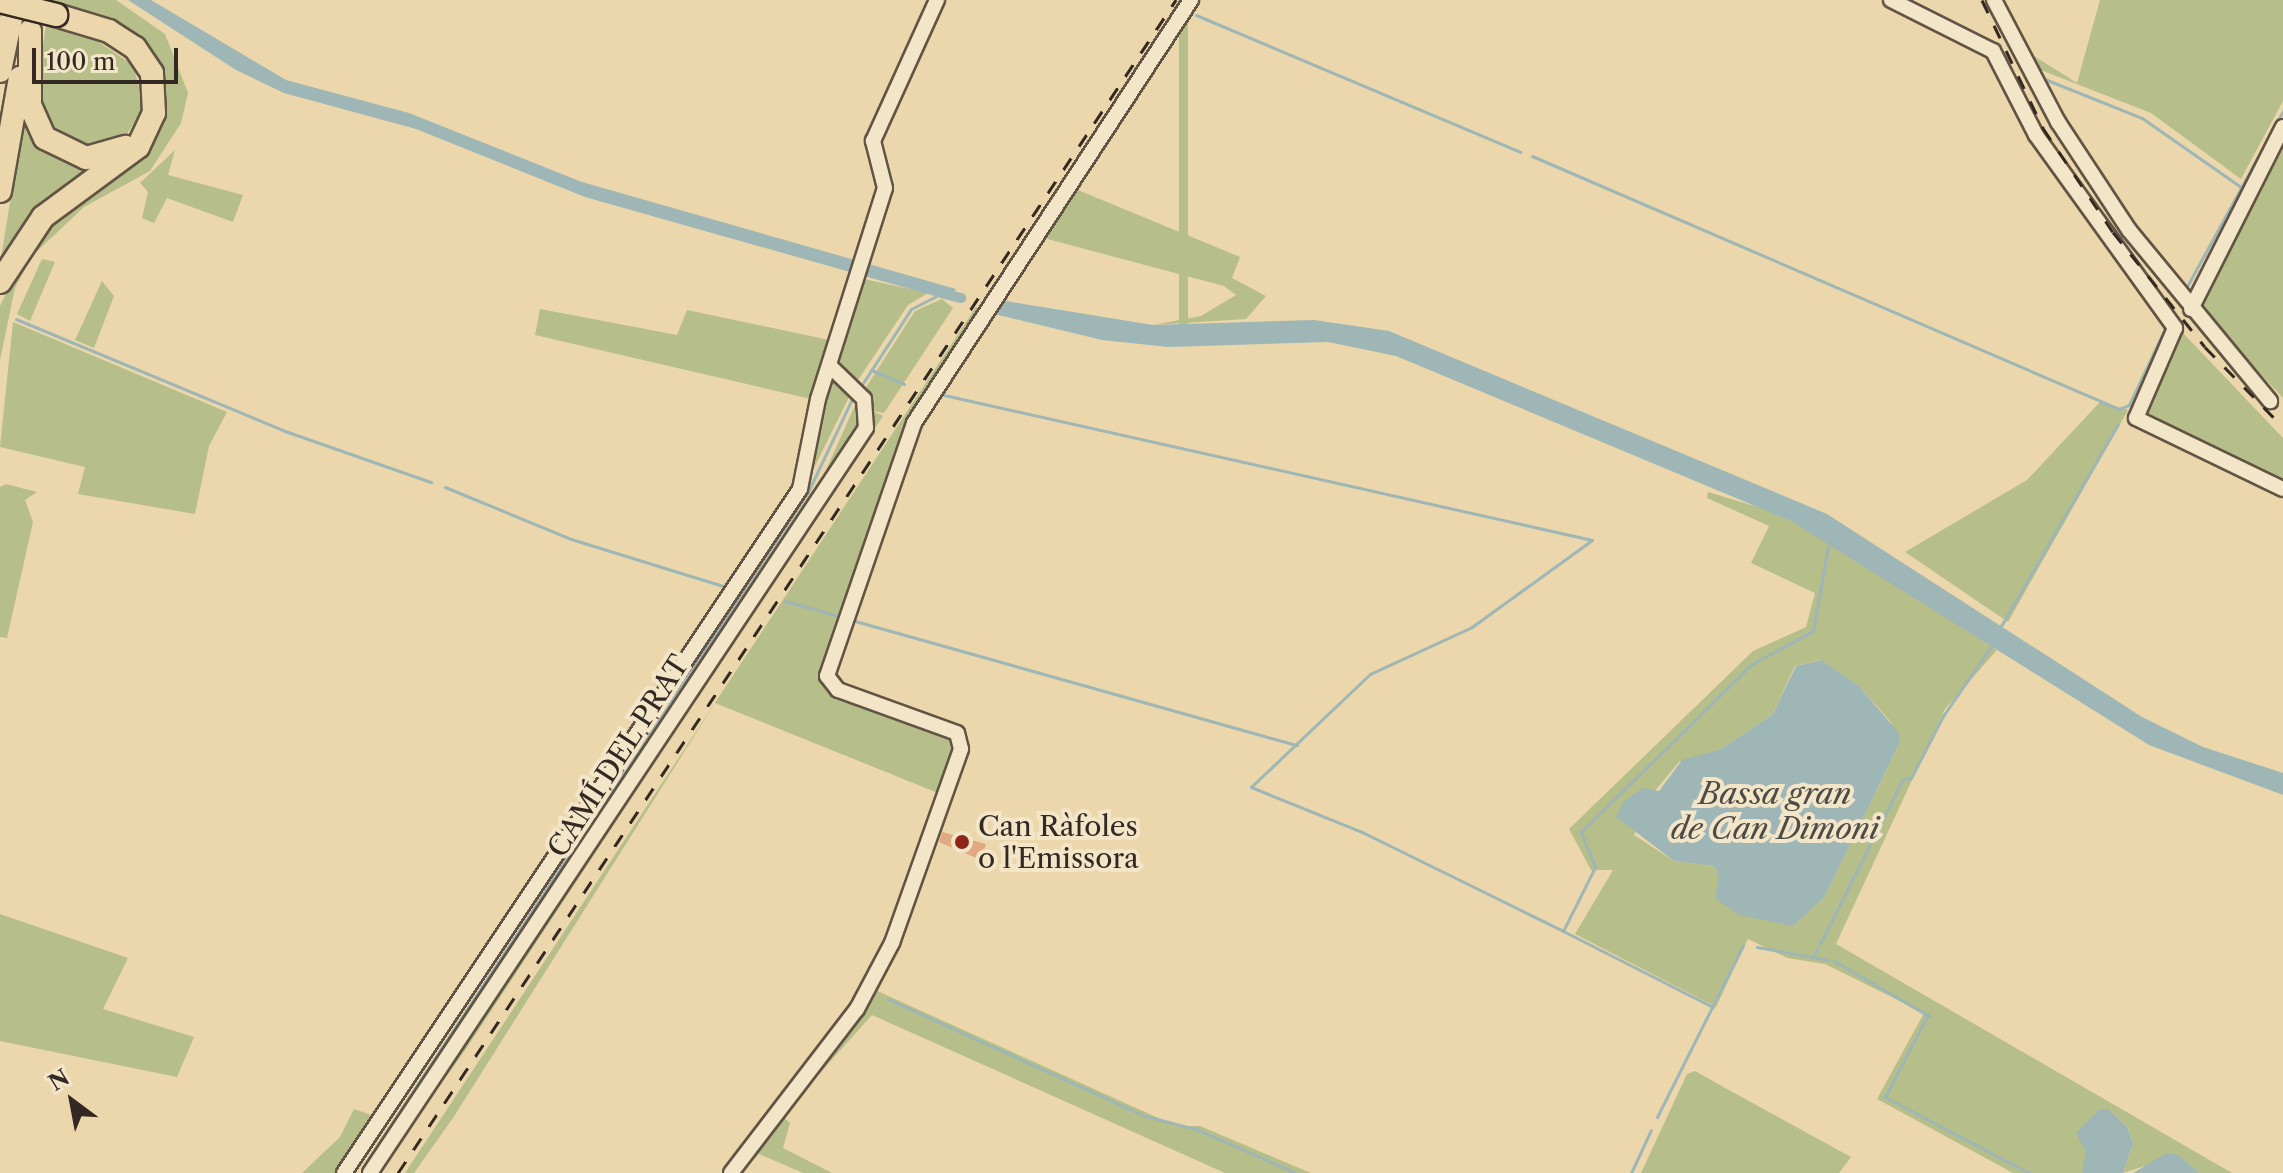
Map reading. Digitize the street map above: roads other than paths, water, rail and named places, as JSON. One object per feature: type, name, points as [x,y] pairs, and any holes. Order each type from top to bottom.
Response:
[{"type":"highway","points":[[0,71],[15,0]]},
{"type":"highway","points":[[0,191],[37,0]]},
{"type":"highway","points":[[0,1],[109,31],[135,48],[152,73],[154,113],[138,147],[43,217],[0,282]]},
{"type":"highway","points":[[30,31],[33,117],[54,146],[75,156],[110,155],[134,140],[154,113]]},
{"type":"street","points":[[344,1173],[800,489],[818,399],[832,368],[885,188],[873,141],[937,0]]},
{"type":"street","points":[[731,1173],[838,1039],[892,943],[962,740],[942,727],[838,690],[827,676],[914,423],[1191,0]]},
{"type":"street","points":[[1891,0],[1993,51],[2036,135],[2175,328],[2136,418],[2283,489]]},
{"type":"street","points":[[1994,0],[2058,122],[2191,309],[2270,401]]},
{"type":"street","points":[[2191,309],[2283,127]]},
{"type":"street","name":"CAMÍ DEL PRAT","points":[[370,1173],[866,428],[864,399],[832,368]]},
{"type":"water","points":[[128,0],[151,0],[286,80],[409,113],[582,182],[956,289],[949,300],[585,197],[416,129],[284,93],[236,70]]},
{"type":"water","points":[[999,300],[1153,325],[1314,320],[1389,331],[1827,514],[2142,717],[2203,747],[2283,773],[2283,795],[2149,745],[1791,521],[1396,356],[1328,342],[1168,347],[1102,340],[990,313]]},
{"type":"water","name":"Bassa gran de Can Dimoni","points":[[1821,660],[1858,685],[1899,733],[1900,742],[1824,898],[1793,926],[1739,915],[1715,898],[1719,877],[1714,866],[1674,861],[1616,817],[1624,801],[1643,788],[1659,791],[1682,760],[1721,749],[1772,715],[1796,666]]},
{"type":"water","points":[[2100,1109],[2109,1109],[2128,1128],[2133,1144],[2123,1173],[2082,1173],[2086,1151],[2076,1133]]},
{"type":"water","points":[[2167,1153],[2179,1155],[2200,1173],[2133,1173]]},
{"type":"waterway","points":[[1909,0],[1969,31]]},
{"type":"waterway","points":[[1196,15],[1520,152]]},
{"type":"waterway","points":[[2042,78],[2142,118],[2241,187]]},
{"type":"waterway","points":[[2185,290],[2283,111]]},
{"type":"waterway","points":[[1532,156],[2119,409],[2129,405],[2165,328]]},
{"type":"waterway","points":[[941,293],[961,298]]},
{"type":"waterway","points":[[861,386],[911,309],[936,296]]},
{"type":"waterway","points":[[16,319],[285,431],[431,482]]},
{"type":"waterway","points":[[871,370],[904,384]]},
{"type":"waterway","points":[[944,395],[1592,540],[1472,627],[1370,674],[1251,787],[1362,832],[1563,931],[1595,867],[1581,832],[1752,664],[1813,631],[1829,540]]},
{"type":"waterway","points":[[369,1158],[808,492],[852,399]]},
{"type":"waterway","points":[[2001,626],[2118,424]]},
{"type":"waterway","points":[[445,487],[571,539],[729,588]]},
{"type":"waterway","points":[[785,601],[838,616]]},
{"type":"waterway","points":[[855,621],[1297,745]]},
{"type":"waterway","points":[[1820,944],[1903,779],[1911,778],[1943,716],[1994,642]]},
{"type":"waterway","points":[[1563,931],[1713,1007]]},
{"type":"waterway","points":[[1657,1117],[1743,945]]},
{"type":"waterway","points":[[1757,947],[1829,960]]},
{"type":"waterway","points":[[1813,957],[1818,948]]},
{"type":"waterway","points":[[1834,961],[1929,1016]]},
{"type":"waterway","points":[[888,999],[1145,1116],[1196,1129],[1296,1173]]},
{"type":"waterway","points":[[1928,1014],[1885,1097],[2029,1173]]},
{"type":"waterway","points":[[1631,1173],[1651,1130]]},
{"type":"railway","points":[[398,1173],[1176,0]]},
{"type":"railway","points":[[1982,0],[2043,128],[2113,232],[2205,347],[2283,427]]},
{"type":"place","name":"Can Ràfoles o l'Emissora","points":[[962,842]]}]
